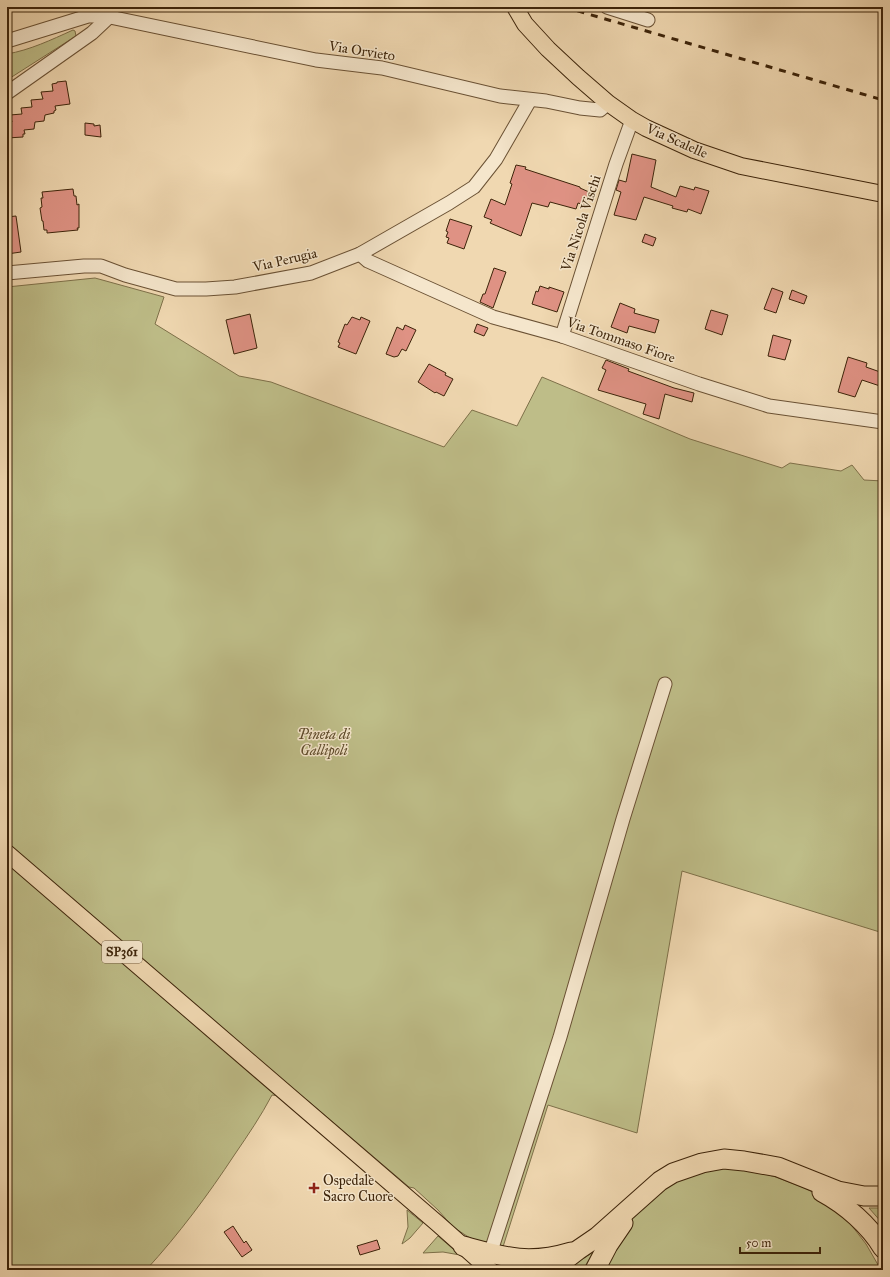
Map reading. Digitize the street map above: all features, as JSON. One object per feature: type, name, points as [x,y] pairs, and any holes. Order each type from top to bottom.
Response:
[{"type":"highway","points":[[552,1270],[597,1237],[636,1204],[660,1181],[673,1173],[702,1163],[724,1159],[763,1164],[778,1167],[838,1191],[864,1196],[883,1196]]},
{"type":"highway","points":[[763,1164],[830,1196],[859,1218],[883,1248]]},
{"type":"highway","points":[[596,1270],[608,1245],[636,1204]]},
{"type":"highway","points":[[600,1270],[608,1245]]},
{"type":"highway","points":[[463,1246],[490,1262],[504,1257],[526,1260],[542,1259],[578,1250]]},
{"type":"main road","name":"Via Scalelle","points":[[514,7],[525,24],[548,49],[608,103],[632,120],[694,150],[740,166],[883,194]]},
{"type":"main road","name":"SP361","points":[[7,853],[463,1246]]},
{"type":"street","points":[[607,7],[648,20]]},
{"type":"street","name":"Via Orvieto","points":[[7,41],[88,16],[111,12],[316,60],[382,68],[500,96],[546,101],[580,108],[600,110],[608,103]]},
{"type":"street","points":[[7,93],[92,33],[111,12]]},
{"type":"street","name":"Via Perugia","points":[[7,273],[84,266],[101,266],[124,275],[176,289],[206,289],[235,287],[311,273],[360,254],[449,204],[474,187],[496,159],[530,100]]},
{"type":"street","name":"Via Nicola Vischi","points":[[562,336],[616,164],[632,120]]},
{"type":"street","name":"Via Tommaso Fiore","points":[[360,254],[368,261],[493,318],[562,336],[699,384],[769,406],[883,422]]},
{"type":"street","points":[[490,1262],[560,1037],[623,820],[665,684]]},
{"type":"green space","points":[[73,30],[75,31],[76,36],[7,80],[7,54],[49,41]]},
{"type":"green space","name":"Pineta di Gallipoli","points":[[95,278],[164,297],[155,324],[239,376],[271,382],[444,447],[472,410],[517,426],[542,377],[690,439],[782,468],[790,463],[841,471],[852,465],[864,480],[883,481],[883,933],[682,871],[637,1133],[548,1105],[502,1250],[470,1238],[453,1227],[438,1210],[414,1188],[409,1187],[307,1100],[272,1095],[250,1133],[204,1199],[182,1228],[146,1270],[7,1270],[7,287]]},
{"type":"green space","points":[[722,1167],[751,1170],[776,1177],[825,1198],[842,1213],[866,1244],[881,1270],[605,1270],[625,1227],[643,1206],[663,1189],[678,1180]]},
{"type":"green space","points":[[869,1208],[883,1208],[883,1224]]},
{"type":"green space","points":[[407,1210],[423,1223],[410,1238],[402,1244],[408,1227]]},
{"type":"green space","points":[[438,1236],[460,1255],[443,1252],[423,1253]]},
{"type":"green space","points":[[593,1252],[583,1270],[569,1270],[579,1261]]},
{"type":"building","points":[[66,81],[70,104],[55,106],[56,110],[54,113],[45,115],[44,121],[35,122],[34,129],[24,130],[25,134],[23,134],[23,137],[7,138],[7,123],[12,122],[10,115],[22,114],[21,108],[32,107],[31,100],[43,99],[41,92],[53,91],[52,84]]},
{"type":"building","points":[[85,123],[94,124],[94,126],[100,125],[101,137],[85,135]]},
{"type":"building","points":[[632,154],[656,160],[651,187],[676,197],[680,186],[694,190],[695,187],[709,191],[701,214],[688,209],[687,212],[672,208],[673,206],[644,197],[636,220],[614,215],[621,192],[616,190],[619,180],[626,182]]},
{"type":"building","points":[[516,165],[526,167],[525,169],[580,187],[589,192],[585,205],[578,203],[576,209],[550,202],[548,207],[532,203],[521,236],[490,223],[492,220],[484,217],[491,199],[505,205]]},
{"type":"building","points":[[73,189],[74,196],[76,196],[77,205],[79,204],[78,230],[47,233],[47,230],[44,230],[40,208],[42,207],[42,192]]},
{"type":"building","points":[[16,216],[21,252],[7,254],[7,217]]},
{"type":"building","points":[[450,219],[472,226],[464,249],[447,243],[449,238],[446,237],[448,232],[446,231]]},
{"type":"building","points":[[645,234],[656,238],[653,246],[642,242]]},
{"type":"building","points":[[494,268],[506,272],[493,308],[480,302],[483,294],[485,294]]},
{"type":"building","points":[[540,286],[549,289],[549,287],[564,292],[557,312],[532,304],[536,291],[538,292]]},
{"type":"building","points":[[772,288],[783,292],[776,313],[764,309]]},
{"type":"building","points":[[792,290],[807,296],[804,304],[789,299]]},
{"type":"building","points":[[620,303],[635,309],[634,313],[659,320],[655,333],[629,326],[627,333],[611,327]]},
{"type":"building","points":[[711,310],[728,315],[722,335],[705,329]]},
{"type":"building","points":[[250,314],[257,348],[234,354],[226,320]]},
{"type":"building","points":[[352,317],[360,320],[361,317],[370,321],[356,354],[338,347],[340,343],[338,342],[345,324],[347,325]]},
{"type":"building","points":[[477,324],[488,328],[484,336],[474,332]]},
{"type":"building","points":[[405,325],[416,330],[406,351],[402,349],[398,356],[394,357],[386,354],[397,327],[403,330]]},
{"type":"building","points":[[773,335],[791,340],[785,360],[768,356]]},
{"type":"building","points":[[848,357],[867,363],[866,367],[883,373],[883,387],[862,380],[855,397],[838,392]]},
{"type":"building","points":[[606,360],[629,369],[628,371],[674,388],[694,393],[692,402],[665,394],[659,419],[643,414],[646,404],[598,390],[606,370],[602,368]]},
{"type":"building","points":[[429,364],[446,373],[445,375],[453,379],[444,396],[436,392],[435,393],[418,382]]},
{"type":"building","points":[[233,1226],[244,1243],[246,1241],[252,1250],[242,1257],[224,1232]]},
{"type":"building","points":[[377,1240],[380,1249],[360,1255],[357,1246]]},
{"type":"railway","points":[[564,7],[883,100]]},
{"type":"place","name":"Ospedale Sacro Cuore","points":[[314,1188]]}]
